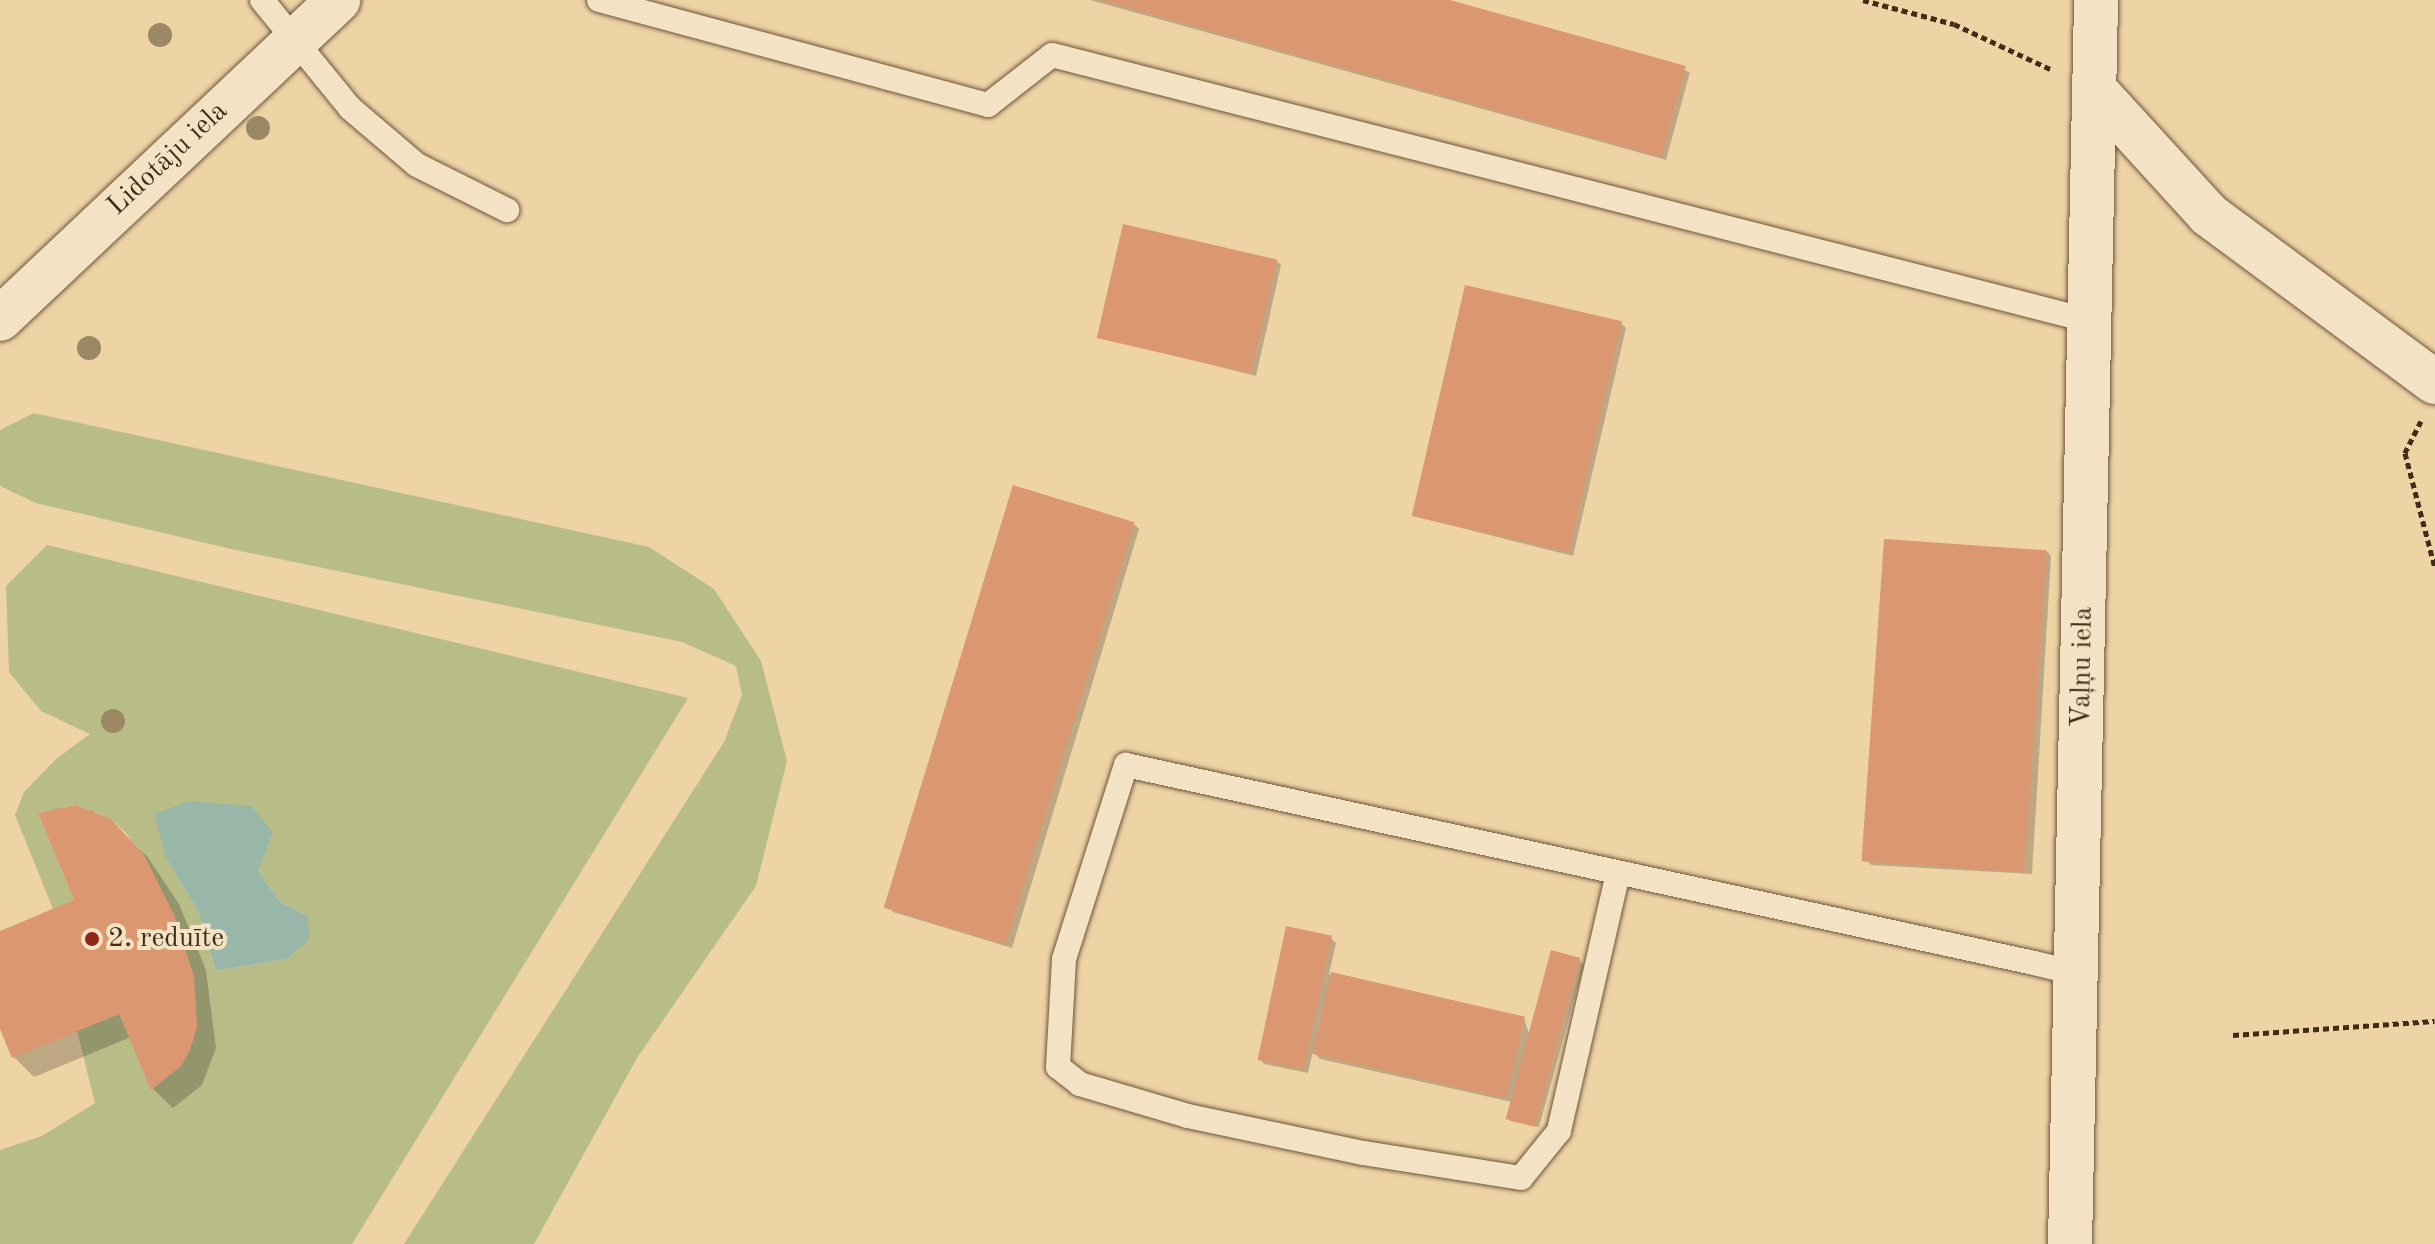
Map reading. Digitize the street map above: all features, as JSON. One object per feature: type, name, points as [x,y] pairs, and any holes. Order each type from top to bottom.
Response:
[{"type":"street","name":"Lidotāju iela","points":[[0,319],[338,0]]},
{"type":"street","name":"Vaļņu iela","points":[[2070,1244],[2096,0]]},
{"type":"street","points":[[2095,90],[2209,215],[2429,400]]},
{"type":"lane","points":[[262,0],[293,42],[350,108],[417,165],[507,210]]},
{"type":"lane","points":[[599,0],[988,105],[1052,55],[2091,321]]},
{"type":"lane","points":[[1618,873],[1559,1131],[1521,1178],[1363,1153],[1188,1116],[1080,1084],[1058,1067],[1064,959],[1126,765],[2076,973]]},
{"type":"path","points":[[1863,0],[1954,24],[2095,90]]},
{"type":"path","points":[[2429,400],[2405,453],[2435,568]]},
{"type":"path","points":[[2233,1035],[2435,1021]]},
{"type":"green space","points":[[34,413],[649,547],[714,589],[761,661],[787,761],[756,886],[637,1058],[534,1244],[404,1244],[724,742],[742,695],[736,666],[682,642],[231,549],[36,503],[0,486],[0,430]]},
{"type":"green space","points":[[47,545],[688,698],[352,1244],[0,1244],[0,1150],[42,1136],[95,1103],[77,1031],[119,1014],[152,1089],[182,1065],[197,1027],[194,977],[174,915],[127,834],[111,819],[76,805],[38,813],[74,900],[53,909],[15,815],[24,792],[56,759],[90,734],[41,711],[9,672],[6,586]],"holes":[[[166,858],[258,871],[280,902],[308,916],[286,959],[216,971],[198,911]]]},
{"type":"shaded area","points":[[190,801],[251,806],[273,832],[258,871],[280,902],[308,916],[309,940],[286,959],[216,971],[198,911],[166,858],[154,814]]},
{"type":"building","points":[[1101,0],[1450,0],[1686,66],[1661,157]]},
{"type":"building","points":[[1123,224],[1277,260],[1251,374],[1097,338]]},
{"type":"building","points":[[1465,285],[1622,321],[1569,552],[1412,516]]},
{"type":"building","points":[[1013,485],[1134,522],[1005,945],[884,908]]},
{"type":"building","points":[[1884,539],[2047,550],[2024,873],[1861,861]]},
{"type":"building","name":"2. reduīte","points":[[76,805],[111,819],[144,855],[174,915],[194,977],[197,1027],[191,1047],[182,1065],[151,1090],[119,1014],[12,1058],[0,1029],[0,931],[74,900],[38,813]]},
{"type":"building","points":[[1286,926],[1332,936],[1303,1070],[1258,1060]]},
{"type":"building","points":[[1551,950],[1580,958],[1535,1127],[1506,1119]]},
{"type":"building","points":[[1331,972],[1525,1017],[1506,1099],[1312,1054]]},
{"type":"place","name":"2. reduīte","points":[[92,939]]}]
